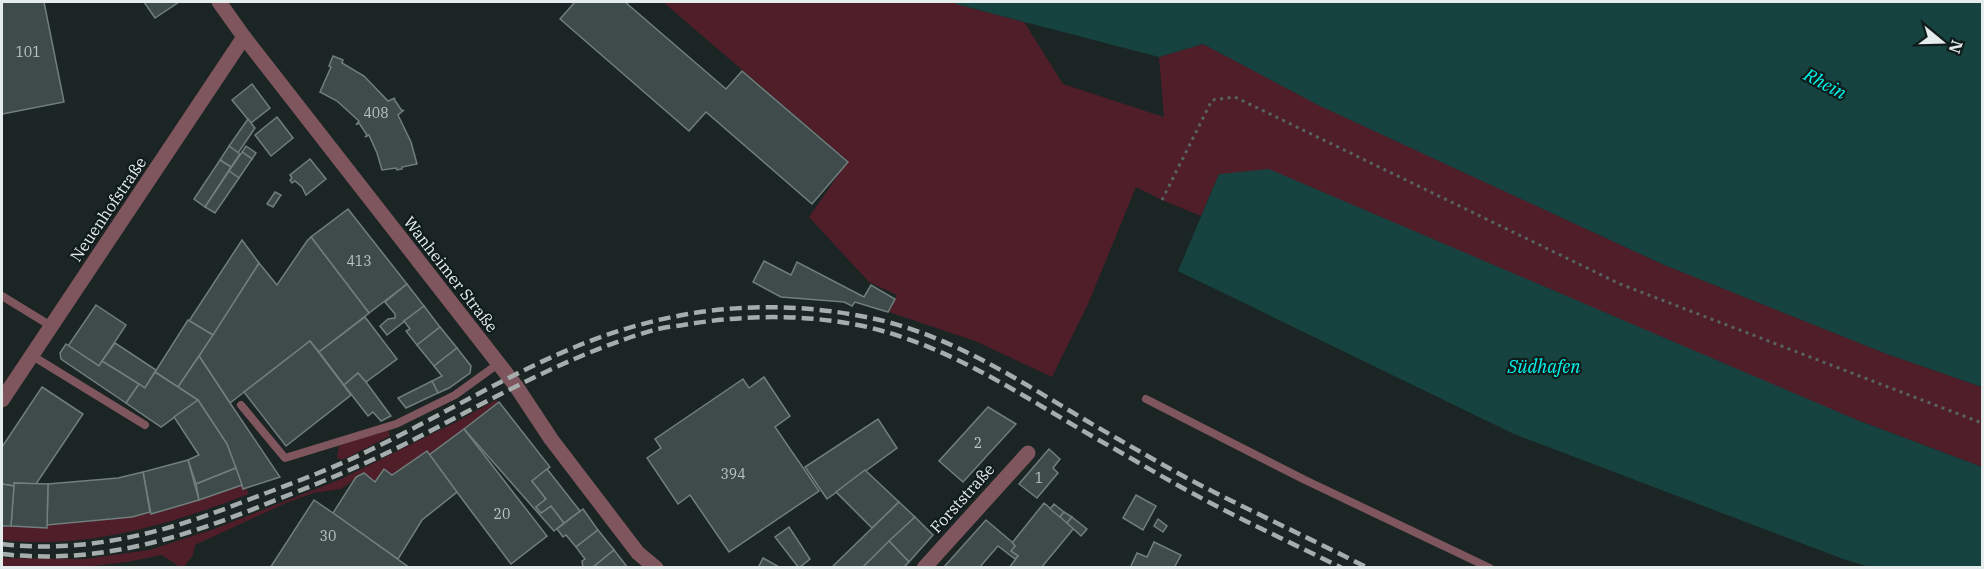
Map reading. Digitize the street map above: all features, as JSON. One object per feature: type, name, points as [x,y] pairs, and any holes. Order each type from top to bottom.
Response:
[{"type":"street","name":"Wanheimer Straße","points":[[219,2],[498,364],[529,405],[551,440],[638,553],[656,567]]},
{"type":"street","name":"Neuenhofstraße","points":[[2,400],[244,37]]},
{"type":"street","name":"Forststraße","points":[[924,567],[1028,453]]},
{"type":"lane","points":[[2,296],[51,327]]},
{"type":"lane","points":[[32,355],[144,425]]},
{"type":"lane","points":[[242,405],[285,458],[396,424],[455,395],[498,364]]},
{"type":"lane","points":[[1146,399],[1305,480],[1490,567]]},
{"type":"path","points":[[1162,200],[1212,100],[1235,97],[1620,284],[1983,423]]},
{"type":"shaded area","points":[[663,2],[954,2],[1024,22],[1063,84],[1164,117],[1159,57],[1203,44],[1319,105],[1662,264],[1887,354],[1982,387],[1982,467],[1219,174],[1201,216],[1136,187],[1088,304],[1052,377],[975,341],[889,312],[897,295],[869,282],[809,217],[848,161]]},
{"type":"shaded area","points":[[496,400],[499,402],[429,455],[392,475],[384,470],[375,482],[364,473],[341,489],[313,493],[286,503],[195,545],[193,555],[184,567],[180,567],[162,555],[84,567],[2,568],[2,558],[83,559],[149,550],[214,529],[341,479]]},
{"type":"shaded area","points":[[388,429],[390,436],[342,460],[337,458],[339,446]]},
{"type":"shaded area","points":[[242,485],[249,494],[189,515],[128,532],[65,541],[2,540],[2,526],[47,528],[47,525],[132,517],[150,512],[151,514]]},
{"type":"water","name":"Rhein","points":[[954,2],[1982,2],[1982,387],[1887,354],[1662,264],[1318,105],[1203,44],[1159,57]]},
{"type":"water","name":"Südhafen","points":[[1269,169],[1857,420],[1982,467],[1982,567],[1870,567],[1843,559],[1514,434],[1178,271],[1219,174]]},
{"type":"building","points":[[2,2],[44,2],[64,102],[2,114]]},
{"type":"building","points":[[144,2],[179,2],[155,18]]},
{"type":"building","points":[[575,2],[625,2],[726,89],[742,71],[848,162],[812,204],[706,112],[689,131],[560,19]]},
{"type":"building","points":[[333,56],[343,60],[342,63],[364,76],[388,101],[395,98],[402,111],[404,110],[398,115],[411,142],[417,164],[397,170],[396,168],[382,170],[369,135],[365,137],[367,135],[359,123],[356,125],[359,121],[337,101],[320,92],[331,67],[329,66]]},
{"type":"building","points":[[252,84],[270,108],[251,123],[232,100]]},
{"type":"building","points":[[277,117],[293,138],[271,156],[255,135]]},
{"type":"building","points":[[248,119],[255,128],[238,153],[229,146]]},
{"type":"building","points":[[229,146],[240,154],[231,167],[220,160]]},
{"type":"building","points":[[246,146],[256,153],[252,159],[242,152]]},
{"type":"building","points":[[242,152],[252,159],[239,178],[229,171]]},
{"type":"building","points":[[310,159],[326,179],[306,195],[295,181],[292,183],[290,175]]},
{"type":"building","points":[[220,160],[231,167],[205,207],[194,199]]},
{"type":"building","points":[[229,171],[239,178],[215,213],[205,207]]},
{"type":"building","points":[[275,192],[281,195],[273,207],[267,204]]},
{"type":"building","points":[[348,209],[407,284],[369,313],[311,237]]},
{"type":"building","points":[[311,237],[369,313],[319,352],[310,341],[230,403],[199,356],[259,263],[277,285]]},
{"type":"building","points":[[242,240],[259,263],[213,335],[189,321]]},
{"type":"building","points":[[764,261],[791,275],[797,262],[864,297],[871,285],[895,299],[888,312],[855,302],[852,306],[844,302],[781,297],[753,282]]},
{"type":"building","points":[[407,284],[424,306],[387,335],[380,326],[388,319],[395,318],[395,314],[385,302]]},
{"type":"building","points":[[96,305],[126,325],[99,366],[68,346]]},
{"type":"building","points":[[424,306],[440,327],[417,345],[406,331],[410,329],[404,321]]},
{"type":"building","points":[[365,317],[397,359],[366,382],[358,373],[344,385],[319,352]]},
{"type":"building","points":[[188,320],[213,335],[178,387],[155,372]]},
{"type":"building","points":[[440,327],[457,348],[434,366],[417,345]]},
{"type":"building","points":[[310,341],[351,395],[286,446],[244,392]]},
{"type":"building","points":[[115,343],[156,370],[145,388],[102,361]]},
{"type":"building","points":[[66,344],[99,366],[102,361],[139,384],[126,403],[61,359],[60,353]]},
{"type":"building","points":[[457,348],[471,366],[470,373],[438,393],[432,381],[442,376],[434,366]]},
{"type":"building","points":[[199,356],[280,477],[243,489],[227,444],[198,400],[178,387]]},
{"type":"building","points":[[155,372],[198,400],[161,427],[126,403],[139,384],[145,388]]},
{"type":"building","points":[[358,373],[391,416],[381,421],[373,412],[368,416],[344,385]]},
{"type":"building","points":[[764,377],[790,416],[775,427],[819,491],[729,552],[690,495],[678,504],[647,458],[661,448],[655,439],[743,379],[749,388]]},
{"type":"building","points":[[432,381],[438,393],[406,408],[398,398]]},
{"type":"building","points":[[42,387],[83,414],[36,484],[14,483],[14,486],[2,484],[2,447]]},
{"type":"building","points":[[198,400],[227,444],[236,468],[196,484],[188,460],[199,455],[174,417]]},
{"type":"building","points":[[499,402],[550,467],[532,481],[546,499],[536,507],[541,513],[551,506],[564,523],[554,531],[464,429]]},
{"type":"building","points":[[988,407],[1016,424],[963,482],[939,461]]},
{"type":"building","points":[[878,419],[897,448],[827,499],[805,467]]},
{"type":"building","points":[[464,429],[547,536],[511,564],[429,455]]},
{"type":"building","points":[[1049,449],[1060,459],[1053,468],[1058,473],[1037,498],[1019,484]]},
{"type":"building","points":[[427,451],[457,492],[422,520],[398,559],[333,513],[356,477],[364,473],[375,482],[384,469],[392,475]]},
{"type":"building","points":[[188,460],[199,500],[151,514],[143,472]]},
{"type":"building","points":[[236,468],[242,485],[199,500],[196,484]]},
{"type":"building","points":[[547,469],[580,511],[564,523],[551,506],[541,513],[536,507],[546,499],[532,481]]},
{"type":"building","points":[[865,470],[899,502],[872,528],[836,492]]},
{"type":"building","points":[[143,472],[150,512],[132,517],[47,525],[48,484],[118,478]]},
{"type":"building","points":[[14,483],[48,484],[47,528],[11,526]]},
{"type":"building","points":[[2,484],[14,486],[11,526],[2,526]]},
{"type":"building","points":[[1136,495],[1156,506],[1143,530],[1123,518]]},
{"type":"building","points":[[314,500],[333,513],[410,568],[270,568]]},
{"type":"building","points":[[899,502],[915,517],[862,568],[831,568]]},
{"type":"building","points":[[1044,503],[1074,528],[1041,568],[1009,568],[1018,556],[1011,551],[1015,546],[1012,543]]},
{"type":"building","points":[[1054,504],[1064,512],[1060,517],[1050,509]]},
{"type":"building","points":[[583,509],[598,530],[576,547],[566,535],[563,537],[557,529]]},
{"type":"building","points":[[1064,512],[1072,517],[1067,523],[1060,517]]},
{"type":"building","points":[[915,517],[933,535],[909,562],[889,541]]},
{"type":"building","points":[[1072,517],[1087,529],[1081,536],[1067,523]]},
{"type":"building","points":[[1158,519],[1167,526],[1163,532],[1154,526]]},
{"type":"building","points":[[986,520],[1012,542],[1015,546],[1011,551],[1018,556],[1015,559],[998,546],[979,568],[943,568]]},
{"type":"building","points":[[789,527],[810,559],[799,568],[775,537]]},
{"type":"building","points":[[598,530],[614,550],[592,568],[583,568],[582,561],[585,559],[576,547]]},
{"type":"building","points":[[889,541],[909,562],[903,568],[862,568]]},
{"type":"building","points":[[1154,542],[1181,555],[1174,568],[1130,568],[1137,553],[1147,557]]},
{"type":"building","points":[[614,550],[628,568],[592,568]]},
{"type":"building","points":[[763,558],[781,568],[758,568]]},
{"type":"railway","points":[[2,544],[63,546],[123,539],[211,514],[338,465],[575,347],[646,323],[682,315],[755,307],[829,311],[866,317],[933,337],[965,351],[1027,385],[1191,480],[1368,568]]},
{"type":"railway","points":[[2,554],[39,556],[109,552],[209,526],[360,465],[529,380],[622,340],[654,330],[711,321],[776,317],[820,319],[863,326],[927,346],[1016,391],[1210,503],[1342,568]]}]
